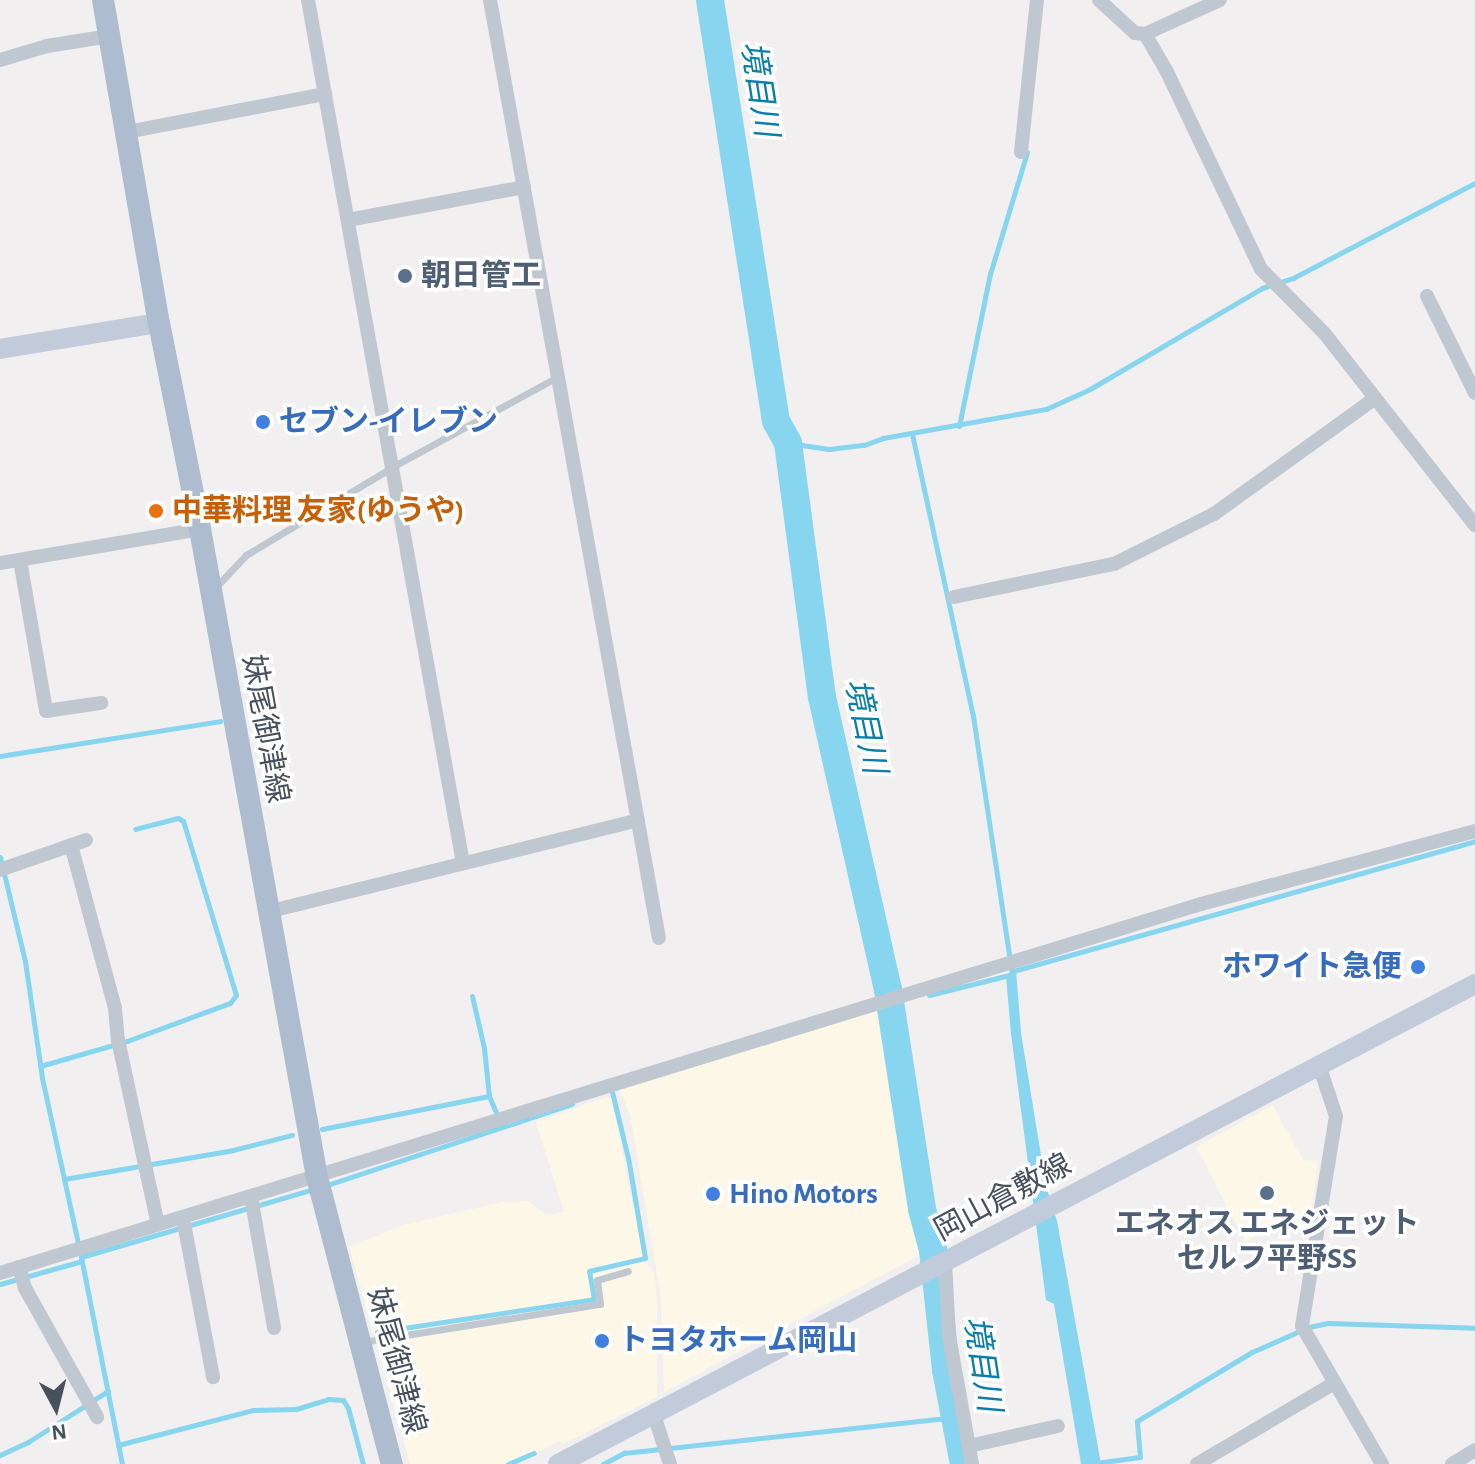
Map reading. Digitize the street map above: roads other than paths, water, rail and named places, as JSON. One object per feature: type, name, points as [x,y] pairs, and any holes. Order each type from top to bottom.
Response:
[{"type":"main road","name":"妹尾御津線","points":[[103,0],[159,323],[200,529],[318,1184],[392,1464]]},
{"type":"main road","points":[[0,349],[159,323]]},
{"type":"main road","name":"岡山倉敷線","points":[[558,1464],[1475,984]]},
{"type":"street","points":[[308,0],[463,863]]},
{"type":"street","points":[[490,0],[659,938]]},
{"type":"street","points":[[1021,152],[1037,0]]},
{"type":"street","points":[[1099,0],[1135,33],[1145,34],[1220,0]]},
{"type":"street","points":[[1145,34],[1167,72],[1255,260],[1325,334],[1475,525]]},
{"type":"street","points":[[0,60],[47,46],[110,36]]},
{"type":"street","points":[[127,132],[325,94]]},
{"type":"street","points":[[348,220],[524,187]]},
{"type":"street","points":[[1427,296],[1475,393]]},
{"type":"street","points":[[954,597],[1114,564],[1214,514],[1374,399]]},
{"type":"street","points":[[0,563],[200,529]]},
{"type":"street","points":[[20,560],[46,711],[101,703]]},
{"type":"street","points":[[267,912],[638,820]]},
{"type":"street","points":[[0,1273],[21,1273],[78,1249],[158,1225],[184,1226],[252,1206],[888,998],[1201,904],[1475,831]]},
{"type":"street","points":[[4,869],[86,840]]},
{"type":"street","points":[[71,845],[115,1008],[119,1044],[158,1225]]},
{"type":"street","points":[[1319,1065],[1336,1116],[1303,1330],[1382,1464]]},
{"type":"street","points":[[252,1206],[274,1328]]},
{"type":"street","points":[[184,1226],[213,1377]]},
{"type":"street","points":[[945,1262],[949,1336],[972,1464]]},
{"type":"street","points":[[21,1273],[91,1408]]},
{"type":"street","points":[[1197,1464],[1333,1384]]},
{"type":"street","points":[[654,1415],[667,1453]]},
{"type":"street","points":[[969,1446],[1058,1426]]},
{"type":"street","points":[[1452,1464],[1475,1450]]},
{"type":"lane","points":[[210,592],[246,555],[394,466],[558,377]]},
{"type":"lane","points":[[360,1343],[600,1304],[597,1280],[628,1271]]},
{"type":"water","points":[[1016,970],[1021,1033],[1046,1186],[1057,1221],[1101,1464],[1081,1464],[1054,1304],[1046,1300],[1011,1034],[1006,976]]},
{"type":"waterway","name":"境目川","points":[[710,0],[776,421],[788,443],[822,697],[888,989],[922,1209],[933,1250],[946,1370],[964,1464]]},
{"type":"waterway","points":[[959,426],[990,274],[1027,152]]},
{"type":"waterway","points":[[788,443],[829,449],[864,445],[883,438],[1046,409],[1090,389],[1262,288],[1293,278],[1475,183]]},
{"type":"waterway","points":[[912,434],[973,716],[1013,979]]},
{"type":"waterway","points":[[0,756],[220,721]]},
{"type":"waterway","points":[[40,1066],[127,1041],[230,1003],[236,995],[183,821],[178,818],[135,829]]},
{"type":"waterway","points":[[1013,971],[1475,841]]},
{"type":"waterway","points":[[0,857],[25,961],[42,1078],[79,1247]]},
{"type":"waterway","points":[[929,995],[1013,974]]},
{"type":"waterway","points":[[472,996],[484,1048],[489,1096],[497,1115]]},
{"type":"waterway","points":[[377,1332],[594,1299],[589,1271],[645,1258],[628,1158],[612,1092]]},
{"type":"waterway","points":[[322,1129],[489,1096]]},
{"type":"waterway","points":[[327,1185],[572,1104]]},
{"type":"waterway","points":[[64,1179],[233,1150],[292,1135]]},
{"type":"waterway","points":[[81,1257],[313,1189]]},
{"type":"waterway","points":[[81,1257],[122,1464]]},
{"type":"waterway","points":[[0,1284],[82,1261]]},
{"type":"waterway","points":[[1096,1463],[1140,1457],[1137,1421],[1252,1352],[1309,1327],[1328,1323],[1475,1328]]},
{"type":"waterway","points":[[0,1455],[28,1442],[108,1391]]},
{"type":"waterway","points":[[118,1445],[253,1410],[296,1409],[328,1399],[343,1400],[363,1464]]},
{"type":"waterway","points":[[603,1464],[624,1453],[956,1417]]},
{"type":"waterway","points":[[508,1464],[534,1453]]},
{"type":"place","name":"朝日管工","points":[[405,276]]},
{"type":"place","name":"セブン-イレブン","points":[[263,422]]},
{"type":"place","name":"中華料理 友家(ゆうや)","points":[[156,511]]},
{"type":"place","name":"ホワイト急便","points":[[1418,967]]},
{"type":"place","name":"エネオス エネジェット セルフ平野SS","points":[[1267,1193]]},
{"type":"place","name":"Hino Motors","points":[[713,1194]]},
{"type":"place","name":"トヨタホーム岡山","points":[[602,1341]]}]
